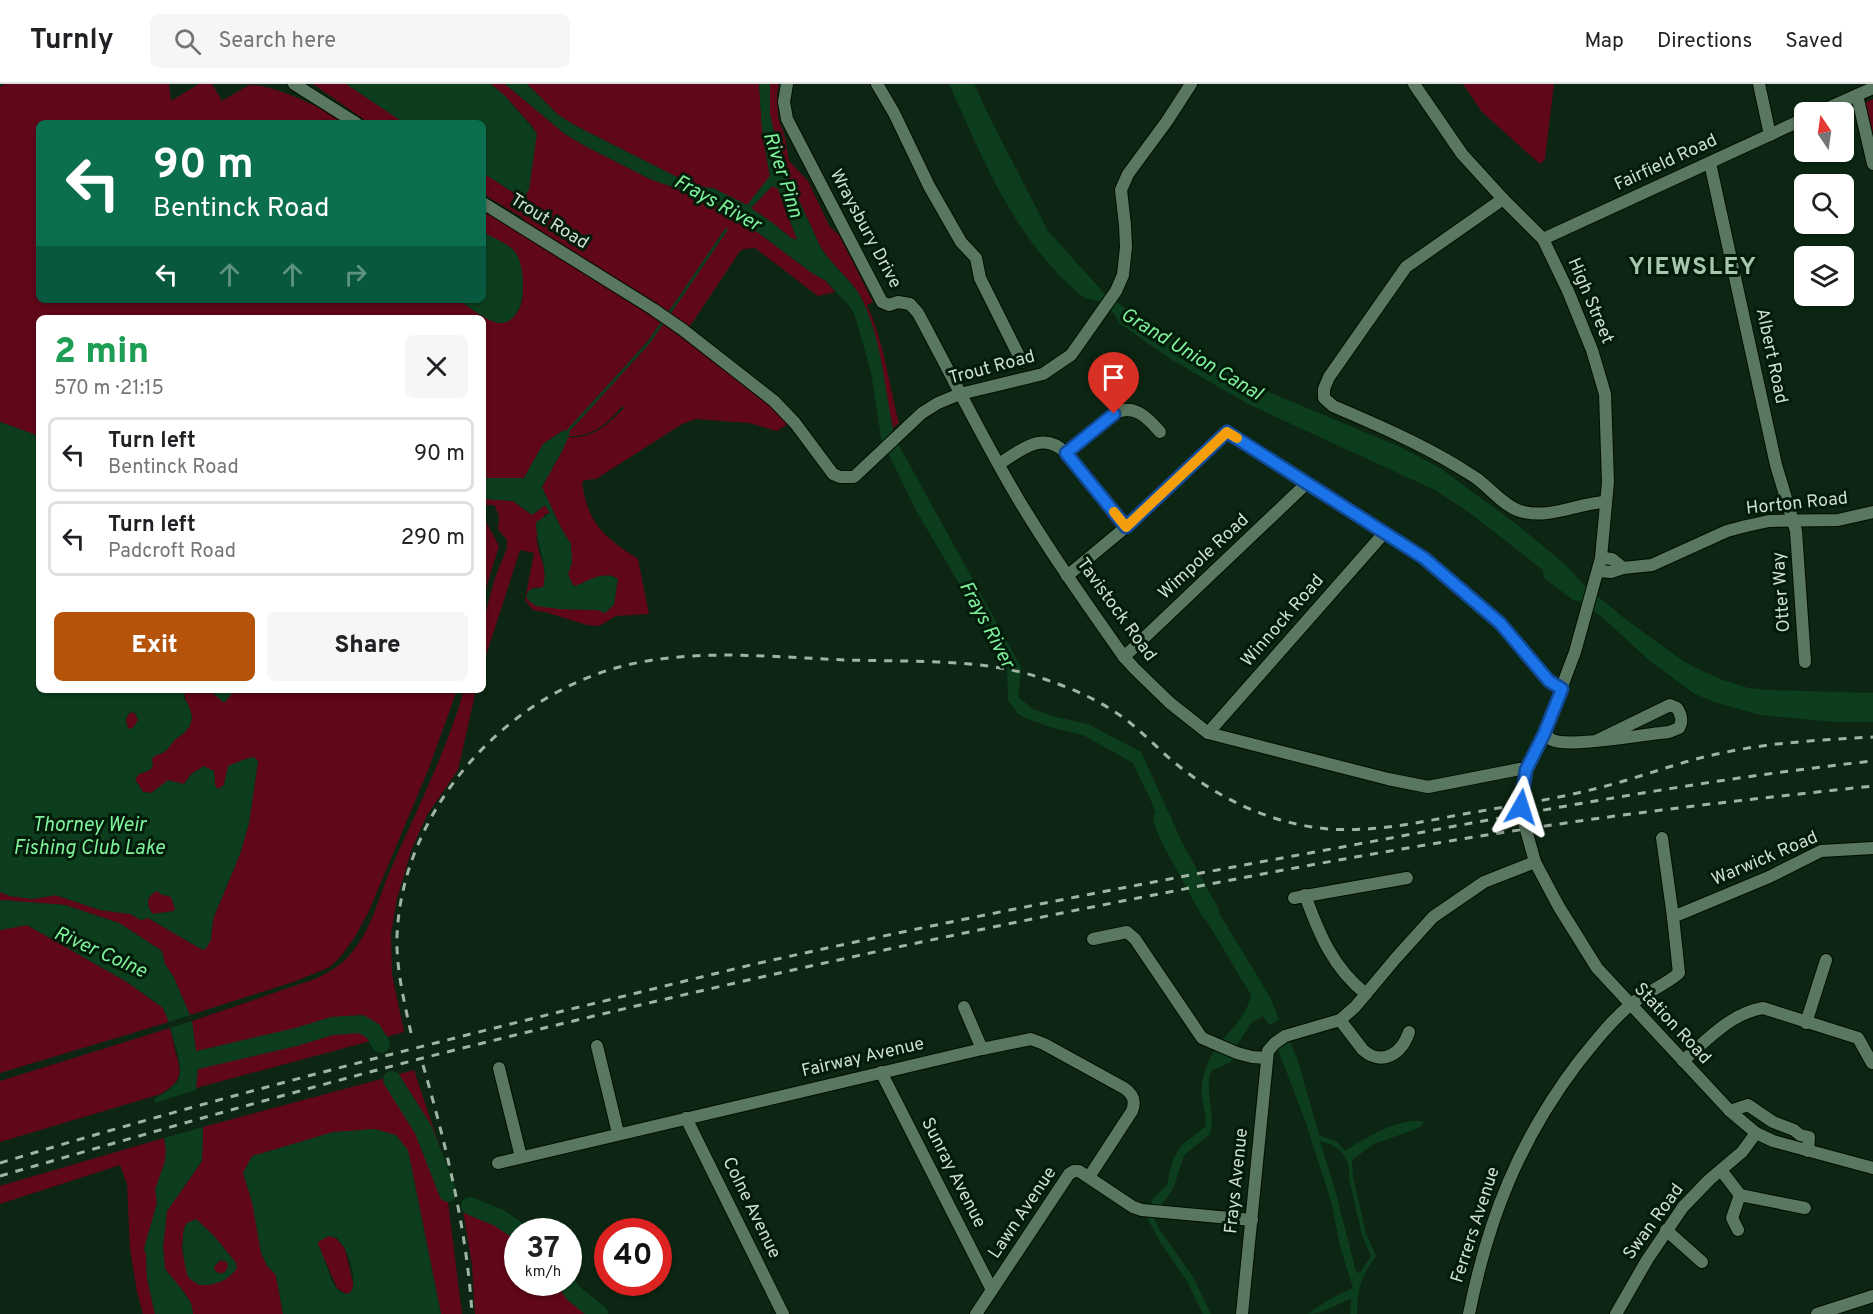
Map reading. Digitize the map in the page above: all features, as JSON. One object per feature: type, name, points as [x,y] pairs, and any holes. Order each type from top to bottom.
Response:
[{"type":"street","points":[[294,84],[351,120]]},
{"type":"street","name":"Wraysbury Drive","points":[[787,84],[784,102],[787,119],[882,302],[889,306],[898,302],[914,307],[960,394]]},
{"type":"street","points":[[877,84],[894,113],[929,186],[961,242],[976,258],[980,278],[1022,362]]},
{"type":"street","name":"Trout Road","points":[[486,205],[678,326],[774,400],[795,423],[833,474],[842,477],[856,477],[921,413],[938,403],[960,394],[1046,373],[1071,355],[1116,291],[1123,275],[1126,247],[1121,190],[1128,174],[1191,84]]},
{"type":"street","name":"High Street","points":[[1414,84],[1462,153],[1543,239],[1588,340],[1605,394],[1608,482],[1598,569],[1575,652],[1562,689]]},
{"type":"street","points":[[1759,84],[1770,135]]},
{"type":"street","points":[[1841,102],[1873,88]]},
{"type":"street","points":[[1857,95],[1873,164]]},
{"type":"street","name":"Fairfield Road","points":[[1543,239],[1794,124]]},
{"type":"street","name":"Albert Road","points":[[1710,163],[1776,465],[1793,520]]},
{"type":"street","points":[[1503,199],[1406,267],[1329,376],[1324,389],[1324,398],[1333,406],[1400,435],[1456,466],[1477,479],[1516,510],[1536,514],[1606,502]]},
{"type":"street","name":"Tavistock Road","points":[[960,394],[1020,502],[1067,576],[1124,657],[1170,703],[1208,733],[1428,787],[1520,769],[1526,770]]},
{"type":"street","points":[[1066,453],[1122,410],[1141,412],[1160,432]]},
{"type":"street","points":[[1067,576],[1126,527],[1227,432],[1424,558],[1500,623],[1549,681],[1562,689],[1544,734],[1526,770]]},
{"type":"street","points":[[999,464],[1041,442],[1055,444],[1066,453],[1126,527]]},
{"type":"street","name":"Wimpole Road","points":[[1124,657],[1307,483]]},
{"type":"street","name":"Horton Road","points":[[1598,569],[1612,559],[1623,567],[1652,565],[1737,528],[1769,521],[1838,520],[1873,512]]},
{"type":"street","name":"Otter Way","points":[[1793,520],[1796,531],[1805,662]]},
{"type":"street","name":"Winnock Road","points":[[1208,733],[1385,532]]},
{"type":"street","points":[[1544,734],[1557,741],[1596,741],[1675,731],[1680,726],[1680,712],[1675,706],[1668,706],[1596,741]]},
{"type":"street","name":"Station Road","points":[[1526,770],[1521,801],[1523,819],[1535,862],[1559,907],[1595,965],[1730,1111],[1756,1133],[1783,1145],[1873,1168]]},
{"type":"street","points":[[1630,1005],[1679,973],[1662,838]]},
{"type":"street","name":"Warwick Road","points":[[1673,917],[1769,878],[1821,851],[1873,848]]},
{"type":"street","points":[[1093,939],[1127,932],[1135,939],[1202,1038],[1252,1058],[1268,1054],[1275,1043],[1285,1036],[1340,1020],[1355,1007],[1433,917],[1484,882],[1535,862]]},
{"type":"street","points":[[1366,994],[1339,968],[1299,897],[1407,878]]},
{"type":"street","points":[[1806,1023],[1826,960]]},
{"type":"street","name":"Ferrers Avenue","points":[[1469,1314],[1497,1211],[1520,1154],[1553,1095],[1588,1049],[1630,1005]]},
{"type":"street","points":[[964,1007],[982,1048]]},
{"type":"street","points":[[1683,1061],[1721,1027],[1754,1009],[1763,1008],[1858,1038],[1872,1063]]},
{"type":"street","points":[[1340,1020],[1363,1050],[1377,1057],[1387,1057],[1396,1053],[1402,1047],[1408,1032]]},
{"type":"street","name":"Fairway Avenue","points":[[498,1163],[982,1048],[1020,1040],[1035,1040],[1130,1092],[1134,1101],[1132,1112],[1089,1177]]},
{"type":"street","points":[[597,1046],[618,1133]]},
{"type":"street","name":"Frays Avenue","points":[[1242,1314],[1268,1054]]},
{"type":"street","points":[[499,1068],[521,1157]]},
{"type":"street","name":"Sunray Avenue","points":[[881,1072],[992,1290]]},
{"type":"street","points":[[1730,1111],[1748,1105],[1773,1122],[1809,1137],[1808,1151]]},
{"type":"street","name":"Colne Avenue","points":[[686,1118],[783,1314]]},
{"type":"street","name":"Swan Road","points":[[1616,1314],[1666,1230],[1692,1196],[1742,1152],[1756,1133]]},
{"type":"street","name":"Lawn Avenue","points":[[976,1314],[1069,1174],[1078,1170],[1089,1177]]},
{"type":"street","points":[[1721,1170],[1740,1195],[1805,1208]]},
{"type":"street","points":[[1089,1177],[1133,1207],[1144,1210],[1252,1220]]},
{"type":"street","points":[[1738,1230],[1732,1218],[1740,1195]]},
{"type":"street","points":[[1666,1230],[1702,1262]]},
{"type":"street","points":[[1817,1314],[1849,1309],[1873,1296]]},
{"type":"shaded area","points":[[5,84],[169,84],[171,101],[199,84],[212,84],[222,101],[250,85],[272,89],[300,99],[343,120],[36,120],[36,303],[463,303],[481,315],[36,315],[36,435],[0,422],[0,87]]},
{"type":"shaded area","points":[[313,84],[347,84],[401,120],[365,120]]},
{"type":"shaded area","points":[[491,84],[505,84],[565,134],[587,147],[650,179],[703,198],[732,213],[826,281],[835,292],[818,296],[755,248],[744,249],[740,251],[688,329],[521,225],[523,218],[486,196],[486,170],[533,127]]},
{"type":"shaded area","points":[[527,84],[759,84],[763,137],[770,177],[748,206],[713,188],[701,187],[675,176],[576,126],[558,115]]},
{"type":"shaded area","points":[[770,84],[779,84],[778,117],[785,137],[789,161],[808,181],[830,227],[839,235],[873,302],[867,305],[882,348],[899,423],[893,428],[877,343],[867,310],[855,288],[821,248],[782,164],[770,115]]},
{"type":"shaded area","points":[[1463,84],[1554,84],[1545,159],[1540,164],[1482,112]]},
{"type":"shaded area","points":[[1873,99],[1873,140],[1864,103]]},
{"type":"shaded area","points":[[772,186],[778,188],[798,240],[791,238],[751,208]]},
{"type":"shaded area","points":[[486,208],[647,312],[770,403],[791,422],[777,431],[749,423],[696,419],[682,424],[596,479],[584,480],[582,483],[589,509],[600,528],[615,543],[638,559],[649,614],[616,616],[599,626],[587,625],[533,610],[525,600],[534,553],[520,550],[486,656],[486,611],[495,578],[507,548],[507,540],[498,529],[498,512],[494,505],[486,505],[486,498],[513,501],[532,515],[545,505],[550,513],[545,514],[537,533],[545,572],[544,587],[533,588],[527,593],[528,600],[559,609],[597,610],[618,579],[610,575],[575,586],[571,583],[568,574],[571,544],[542,487],[568,437],[585,436],[599,430],[624,408],[622,406],[605,424],[592,432],[569,436],[569,433],[564,430],[543,444],[524,478],[486,478],[486,318],[500,323],[508,321],[522,303],[523,294],[521,276],[513,250],[486,234]]},
{"type":"shaded area","points":[[486,522],[499,546],[486,588]]},
{"type":"shaded area","points":[[185,693],[211,693],[220,698],[230,693],[456,693],[429,768],[369,911],[342,955],[330,967],[293,982],[190,1015],[173,976],[165,964],[162,951],[119,923],[65,905],[0,900],[0,892],[10,896],[33,899],[55,895],[100,910],[130,914],[141,920],[148,918],[203,950],[211,939],[213,919],[240,854],[249,823],[258,762],[234,764],[228,772],[224,785],[218,790],[215,785],[215,776],[187,779],[184,784],[166,783],[151,793],[143,792],[135,779],[139,774],[150,770],[154,756],[162,753],[185,732],[191,722],[192,718]]},
{"type":"shaded area","points":[[463,693],[475,693],[458,770],[427,815],[411,851],[397,899],[391,934],[392,974],[404,1032],[196,1088],[198,1067],[192,1021],[315,979],[340,964],[359,943],[439,760]]},
{"type":"shaded area","points":[[131,712],[135,713],[138,720],[133,728],[129,729],[126,720]]},
{"type":"shaded area","points":[[159,890],[171,896],[174,911],[153,914],[148,900]]},
{"type":"shaded area","points":[[27,925],[127,982],[163,1008],[169,1022],[0,1073],[0,930]]},
{"type":"shaded area","points":[[170,1028],[179,1064],[179,1075],[175,1083],[161,1094],[0,1142],[0,1081]]},
{"type":"shaded area","points":[[414,1070],[445,1163],[450,1192],[425,1129],[392,1076]]},
{"type":"shaded area","points":[[389,1077],[422,1129],[447,1194],[462,1314],[441,1314],[408,1150],[244,1173],[252,1202],[322,1251],[318,1242],[328,1236],[336,1238],[345,1249],[354,1287],[352,1292],[346,1294],[337,1288],[324,1258],[276,1275],[283,1314],[193,1314],[191,1303],[165,1269],[163,1247],[167,1211],[202,1161],[203,1127]],"holes":[[[196,1219],[214,1236],[236,1263],[228,1267],[228,1262],[220,1260],[214,1267],[215,1271],[224,1273],[199,1285],[185,1261],[183,1241]]]},
{"type":"shaded area","points":[[164,1138],[165,1162],[156,1189],[157,1203],[144,1249],[147,1278],[155,1314],[143,1314],[130,1249],[127,1184],[120,1165],[0,1204],[0,1186]]},
{"type":"shaded area","points":[[462,1204],[504,1225],[504,1296],[570,1296],[587,1314],[475,1314],[472,1265]]},
{"type":"water","points":[[346,84],[491,84],[505,96],[537,133],[529,190],[526,194],[519,194],[486,175],[486,120],[400,120]]},
{"type":"water","name":"River Pinn","points":[[505,84],[527,84],[558,115],[576,126],[675,176],[701,187],[713,188],[747,205],[770,176],[762,131],[759,84],[770,84],[770,115],[782,164],[821,248],[859,294],[867,311],[882,364],[895,437],[882,444],[871,372],[855,316],[851,308],[826,281],[732,213],[703,198],[650,179],[565,134]],"holes":[[[772,186],[778,189],[797,240],[751,208]]]},
{"type":"water","name":"Grand Union Canal","points":[[949,84],[974,84],[1048,231],[1103,292],[1123,307],[1247,383],[1400,447],[1440,468],[1516,524],[1566,565],[1584,585],[1624,618],[1683,661],[1723,680],[1748,688],[1873,693],[1873,722],[1835,722],[1760,715],[1695,694],[1651,662],[1603,618],[1580,601],[1573,600],[1544,578],[1543,570],[1470,513],[1437,491],[1248,404],[1172,360],[1119,323],[1105,305],[1085,298],[1044,258],[1011,212]]},
{"type":"water","points":[[486,234],[515,252],[522,269],[522,294],[520,305],[509,321],[499,323],[463,303],[486,303]]},
{"type":"water","name":"Thorney Weir Fishing Club Lake","points":[[0,422],[36,435],[36,693],[184,693],[183,697],[192,714],[191,723],[167,750],[153,757],[150,770],[139,774],[135,779],[143,792],[151,793],[168,780],[184,784],[191,774],[204,766],[214,771],[215,785],[218,789],[224,785],[228,766],[252,757],[258,761],[249,823],[240,854],[213,919],[211,939],[203,950],[148,918],[141,920],[130,914],[100,910],[56,895],[33,899],[10,896],[0,892]],"holes":[[[131,712],[135,713],[138,720],[133,728],[129,729],[126,724],[127,716]],[[158,891],[160,894],[171,897],[174,911],[153,914],[149,907],[149,898]]]},
{"type":"water","points":[[564,430],[570,433],[542,487],[571,544],[572,563],[568,574],[573,585],[607,575],[618,579],[614,605],[605,613],[597,610],[536,606],[529,601],[526,597],[529,590],[543,587],[544,579],[536,522],[550,513],[545,505],[532,515],[513,501],[486,499],[486,478],[524,478],[543,444]]},
{"type":"water","points":[[897,442],[1021,667],[1018,697],[1033,709],[1088,724],[1141,752],[1181,840],[1166,842],[1152,803],[1133,763],[1083,735],[1053,728],[1018,714],[1008,700],[1007,665],[917,512],[887,451]]},
{"type":"water","points":[[211,693],[232,693],[224,703]]},
{"type":"water","points":[[1205,890],[1270,997],[1279,1020],[1269,1025],[1263,1016],[1251,1023],[1235,1048],[1221,1041],[1243,1014],[1251,995],[1190,893]]},
{"type":"water","name":"River Colne","points":[[0,900],[65,905],[119,923],[162,951],[165,964],[173,976],[190,1015],[169,1022],[163,1008],[127,982],[27,925],[0,930]]},
{"type":"water","points":[[192,1021],[198,1067],[196,1090],[154,1103],[155,1099],[176,1083],[180,1075],[176,1047],[170,1028]]},
{"type":"water","points":[[1290,1042],[1297,1058],[1319,1135],[1337,1142],[1345,1151],[1394,1125],[1405,1122],[1424,1122],[1419,1128],[1374,1144],[1352,1160],[1353,1177],[1366,1234],[1376,1256],[1361,1283],[1357,1314],[1350,1314],[1351,1299],[1325,1311],[1308,1314],[1328,1300],[1353,1288],[1340,1246],[1325,1182],[1305,1120],[1277,1047]],"holes":[[[1320,1141],[1338,1149],[1348,1164],[1362,1235],[1371,1256],[1360,1273],[1356,1272]]]},
{"type":"water","points":[[1215,1049],[1235,1057],[1211,1071],[1209,1079],[1212,1118],[1210,1134],[1184,1155],[1173,1189],[1153,1216],[1158,1227],[1193,1277],[1211,1314],[1203,1314],[1187,1281],[1160,1242],[1146,1216],[1152,1202],[1149,1199],[1152,1200],[1167,1185],[1173,1159],[1182,1145],[1206,1126],[1202,1083]]},
{"type":"water","points":[[203,1127],[202,1161],[167,1211],[163,1247],[165,1269],[191,1303],[193,1314],[155,1314],[147,1278],[144,1249],[157,1203],[155,1189],[165,1162],[164,1138]]},
{"type":"water","points":[[375,1129],[396,1135],[408,1150],[441,1314],[283,1314],[276,1275],[267,1266],[261,1253],[252,1202],[243,1173],[252,1156],[333,1132]],"holes":[[[328,1236],[337,1238],[347,1253],[353,1272],[352,1290],[347,1294],[337,1289],[334,1284],[318,1245],[318,1242]]]},
{"type":"water","points":[[196,1219],[214,1236],[236,1263],[237,1268],[221,1282],[199,1285],[188,1276],[183,1233],[187,1223]],"holes":[[[220,1260],[227,1262],[228,1267],[224,1273],[215,1271],[214,1267]]]},
{"type":"water","points":[[582,1293],[590,1304],[602,1314],[587,1314],[570,1296],[582,1296]]},
{"type":"waterway","points":[[668,315],[726,230]]},
{"type":"waterway","points":[[567,432],[649,342],[664,320]]},
{"type":"waterway","name":"Frays River","points":[[1162,819],[1170,839],[1210,912]]},
{"type":"waterway","points":[[189,1062],[296,1037],[332,1026],[361,1024],[373,1031],[381,1044]]},
{"type":"waterway","points":[[392,1080],[423,1129],[448,1193]]},
{"type":"waterway","points":[[470,1206],[504,1221]]},
{"type":"waterway","points":[[577,1296],[599,1314]]},
{"type":"railway","points":[[411,1033],[399,972],[397,936],[403,890],[418,845],[439,804],[467,765],[501,732],[538,703],[579,681],[623,666],[650,660],[734,655],[945,662],[995,667],[1018,672],[1072,689],[1112,710],[1192,776],[1209,788],[1247,808],[1287,822],[1329,829],[1391,827],[1546,800],[1584,792],[1692,760],[1741,749],[1798,742],[1873,737]]},
{"type":"railway","points":[[0,1163],[354,1064],[708,975],[822,949],[1091,894],[1510,816],[1727,780],[1873,761]]},
{"type":"railway","points":[[0,1176],[266,1100],[427,1057],[700,991],[975,931],[1254,876],[1444,842],[1622,815],[1873,786]]},
{"type":"railway","points":[[423,1065],[454,1188],[465,1251],[472,1314]]},
{"type":"slow traffic","points":[[1114,512],[1126,527],[1227,432],[1237,438]]},
{"type":"district","name":"YIEWSLEY","points":[[1693,268]]},
{"type":"route","points":[[1114,414],[1066,453],[1126,527],[1227,432],[1424,558],[1500,623],[1549,681],[1562,689],[1544,734],[1526,770],[1521,807]]}]
